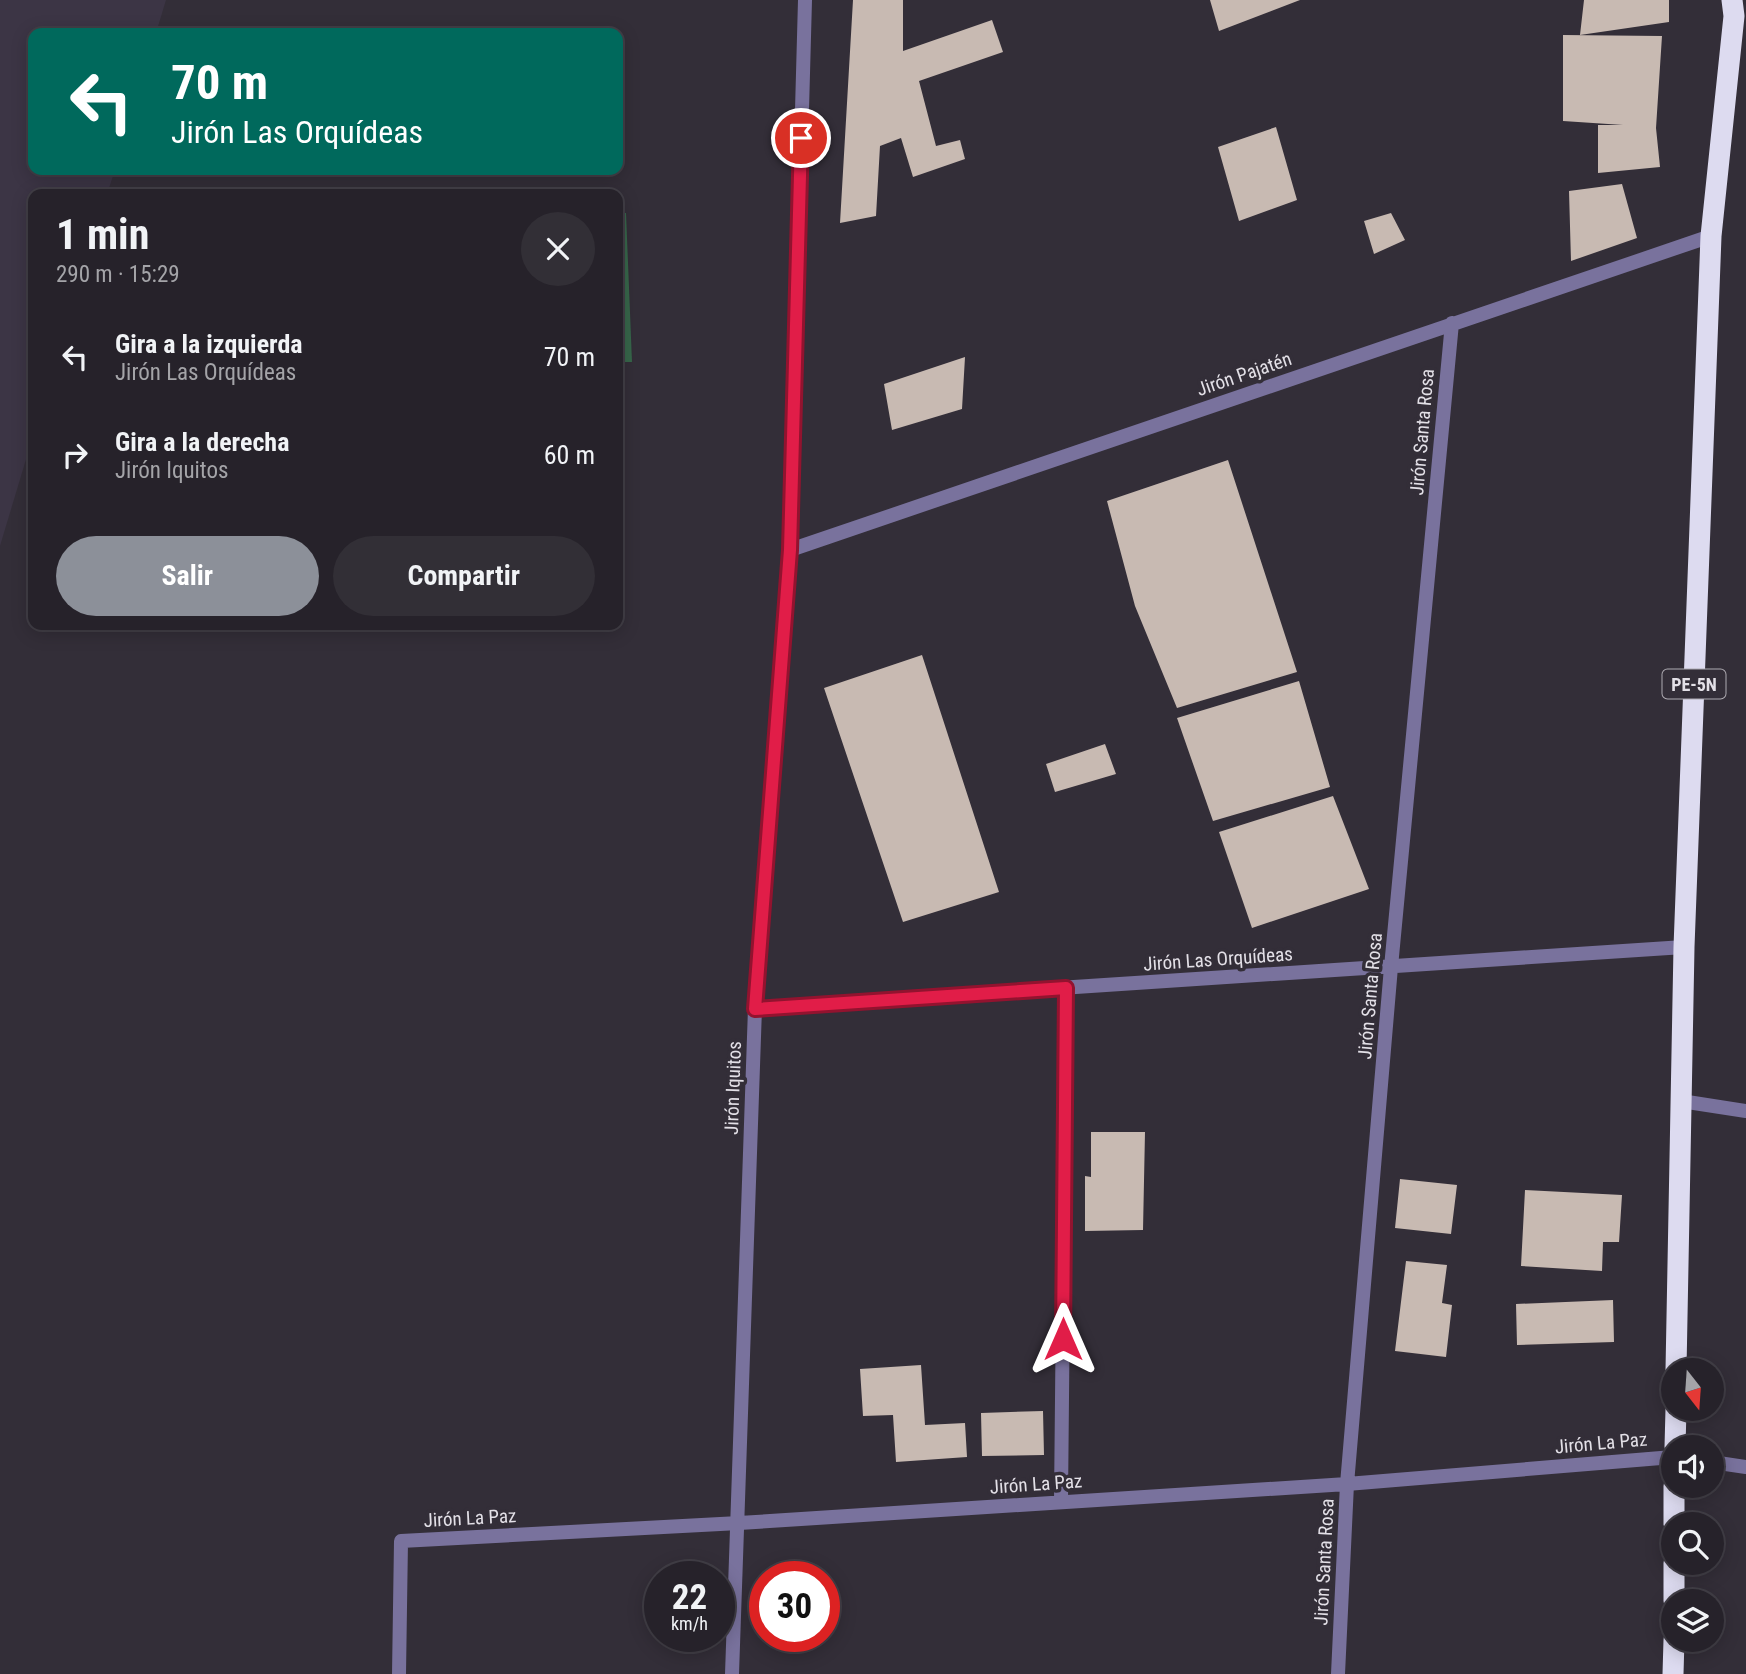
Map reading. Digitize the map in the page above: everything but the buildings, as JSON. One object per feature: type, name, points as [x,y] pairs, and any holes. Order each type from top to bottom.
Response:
[{"type":"highway","name":"PE-5N","points":[[1676,1358],[1684,947],[1711,236],[1734,16],[1732,0]]},
{"type":"highway","points":[[1673,1674],[1674,1652]]},
{"type":"street","name":"Jirón Iquitos","points":[[732,1674],[755,1009],[790,550],[805,0]]},
{"type":"street","name":"Jirón Pajatén","points":[[790,550],[1711,236]]},
{"type":"street","name":"Jirón Santa Rosa","points":[[1338,1674],[1347,1484],[1391,967],[1452,323]]},
{"type":"street","name":"Jirón Las Orquídeas","points":[[755,1009],[1684,947]]},
{"type":"street","points":[[1062,1502],[1066,988]]},
{"type":"street","points":[[1681,1101],[1746,1111]]},
{"type":"street","name":"Jirón La Paz","points":[[399,1674],[401,1541],[1347,1484],[1661,1458]]},
{"type":"street","points":[[1724,1463],[1746,1466]]},
{"type":"shaded area","points":[[0,0],[166,0],[158,28],[28,28],[28,175],[113,175],[109,189],[28,189],[28,453],[0,546]]},
{"type":"green space","points":[[623,213],[626,213],[632,362],[623,362]]},
{"type":"route","points":[[801,138],[790,550],[755,1009],[1066,988],[1063,1339]]}]
